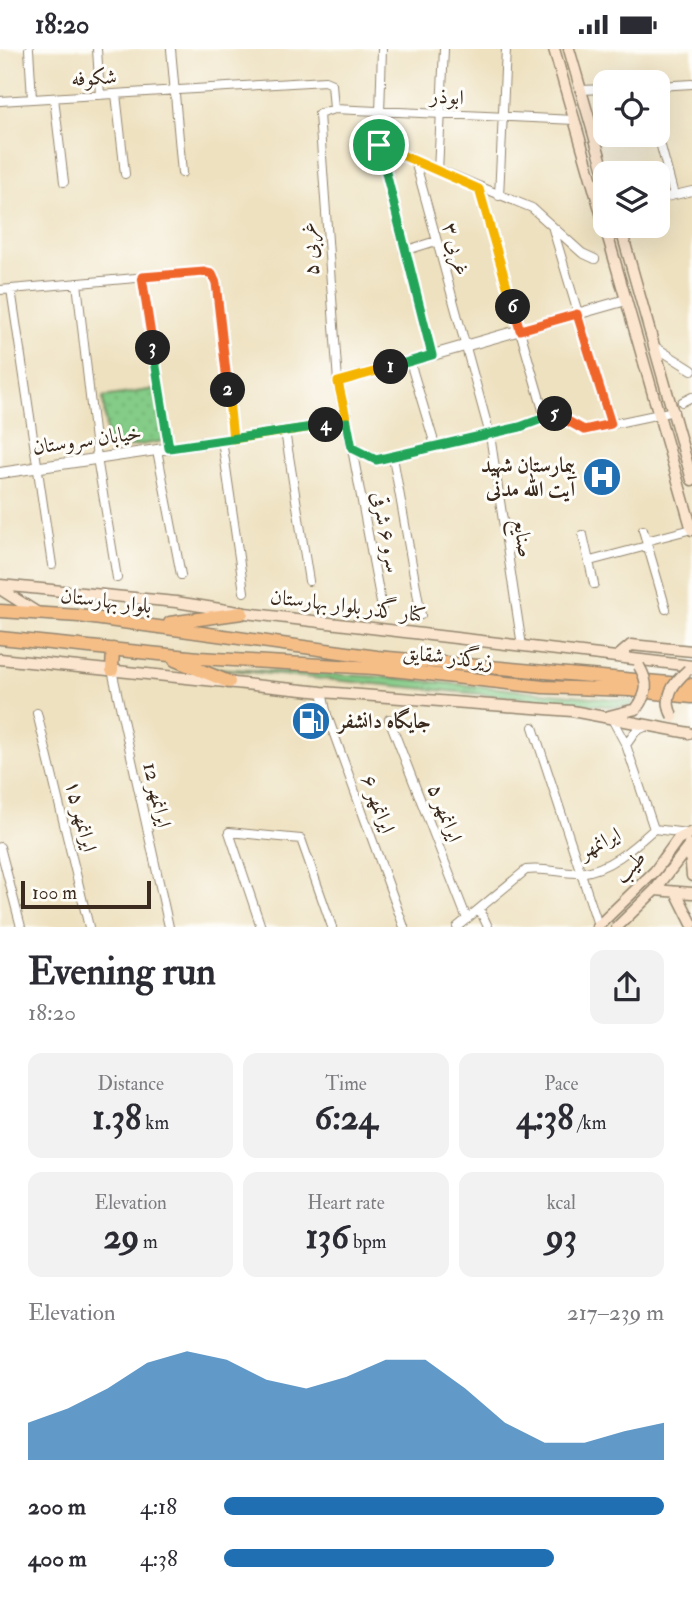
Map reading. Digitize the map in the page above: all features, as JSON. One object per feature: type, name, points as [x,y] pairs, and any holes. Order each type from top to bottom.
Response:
[{"type":"main road","points":[[554,49],[593,174]]},
{"type":"main road","points":[[569,49],[601,161]]},
{"type":"main road","points":[[611,238],[692,530]]},
{"type":"main road","points":[[623,238],[657,348],[692,480]]},
{"type":"main road","points":[[626,300],[640,296]]},
{"type":"main road","points":[[0,587],[38,613]]},
{"type":"main road","name":"کنار گذر بلوار بهارستان","points":[[0,587],[176,602],[242,613],[691,668]]},
{"type":"main road","name":"بلوار بهارستان","points":[[0,611],[207,632]]},
{"type":"main road","points":[[150,625],[242,613]]},
{"type":"main road","name":"زیرگذر شقایق","points":[[207,632],[391,659],[692,685]]},
{"type":"main road","points":[[0,638],[158,653],[229,682]]},
{"type":"main road","points":[[607,718],[636,709],[648,687],[639,666],[617,657],[631,645],[692,651]]},
{"type":"main road","points":[[112,670],[113,649]]},
{"type":"main road","name":"زیرگذر شقایق","points":[[158,653],[375,669],[543,687],[630,690],[692,697]]},
{"type":"main road","points":[[0,659],[322,692],[572,712],[691,733]]},
{"type":"main road","points":[[691,668],[670,692],[668,705],[673,717],[691,733]]},
{"type":"main road","points":[[691,833],[689,846],[692,876]]},
{"type":"main road","name":"طیب","points":[[597,926],[655,871],[678,839],[691,833]]},
{"type":"main road","name":"طیب","points":[[617,927],[655,890],[689,846]]},
{"type":"main road","points":[[655,890],[692,893]]},
{"type":"main road","points":[[676,892],[692,924]]},
{"type":"main road","points":[[632,895],[641,905]]},
{"type":"street","points":[[29,49],[32,99]]},
{"type":"street","points":[[97,49],[100,95]]},
{"type":"street","points":[[171,49],[182,173]]},
{"type":"street","points":[[382,49],[379,145],[432,355]]},
{"type":"street","points":[[438,171],[444,49]]},
{"type":"street","points":[[499,196],[506,49]]},
{"type":"street","name":"شکوفه","points":[[0,101],[325,81],[332,84],[334,109]]},
{"type":"street","points":[[670,85],[692,84]]},
{"type":"street","points":[[580,90],[593,90]]},
{"type":"street","points":[[116,94],[125,174]]},
{"type":"street","points":[[54,98],[64,182]]},
{"type":"street","name":"ابوذر","points":[[319,114],[334,109],[575,120]]},
{"type":"street","name":"غربی ۵","points":[[319,114],[338,382]]},
{"type":"street","points":[[379,145],[479,189],[532,208],[582,253],[595,260]]},
{"type":"street","points":[[661,147],[674,195]]},
{"type":"street","name":"غربی ۳","points":[[415,160],[490,435]]},
{"type":"street","points":[[479,189],[545,417]]},
{"type":"street","points":[[670,196],[692,191]]},
{"type":"street","points":[[554,229],[611,424]]},
{"type":"street","points":[[404,251],[436,241]]},
{"type":"street","points":[[0,290],[204,272],[212,274],[216,283],[228,439],[244,592]]},
{"type":"street","points":[[142,277],[169,448]]},
{"type":"street","points":[[77,283],[97,458],[117,578]]},
{"type":"street","points":[[11,289],[52,565]]},
{"type":"street","points":[[347,422],[338,382],[626,300]]},
{"type":"street","points":[[657,348],[692,370]]},
{"type":"street","points":[[410,362],[435,445]]},
{"type":"street","points":[[682,403],[692,397]]},
{"type":"street","points":[[352,448],[376,460],[490,435],[545,417],[559,415],[584,430],[674,411]]},
{"type":"street","name":"خیابان سروستان","points":[[0,473],[347,422]]},
{"type":"street","name":"سرو ۶ شرقی","points":[[347,422],[382,608]]},
{"type":"street","points":[[285,431],[309,581]]},
{"type":"street","name":"صنایع","points":[[490,435],[522,646]]},
{"type":"street","points":[[157,450],[180,575]]},
{"type":"street","points":[[393,457],[421,615]]},
{"type":"street","points":[[643,530],[666,609]]},
{"type":"street","points":[[590,561],[692,530]]},
{"type":"street","points":[[583,535],[594,585]]},
{"type":"street","name":"ایرانمهر 12","points":[[112,670],[169,927]]},
{"type":"street","name":"ایرانمهر ۶","points":[[322,692],[327,715],[404,927]]},
{"type":"street","name":"ایرانمهر ۱۵","points":[[37,713],[89,927]]},
{"type":"street","points":[[607,718],[626,745],[654,829],[691,833]]},
{"type":"street","name":"ایرانمهر ۵","points":[[389,719],[467,919]]},
{"type":"street","points":[[626,745],[636,731],[649,725]]},
{"type":"street","points":[[533,727],[597,926]]},
{"type":"street","name":"ایرانمهر","points":[[457,927],[526,870],[540,867],[580,873],[627,853],[654,829]]},
{"type":"street","points":[[261,927],[229,832],[301,839],[331,927]]},
{"type":"street","points":[[0,847],[21,927]]},
{"type":"street","points":[[480,910],[488,927]]},
{"type":"green space","points":[[156,389],[164,441],[108,450],[103,397]]},
{"type":"green space","points":[[210,668],[382,677],[633,701],[630,706],[616,707]]},
{"type":"place","name":"بیمارستان شهید آیت الله مدنی","points":[[602,477]]},
{"type":"place","name":"جایگاه دانشفر","points":[[311,721]]},
{"type":"route","points":[[379,145],[432,355],[338,382],[347,422],[233,439],[216,283],[212,274],[204,272],[142,277],[169,448],[347,422],[352,448],[363,456],[376,460],[490,435],[555,414],[563,416],[584,430],[611,424],[577,314],[520,330],[479,189],[379,145]]}]
